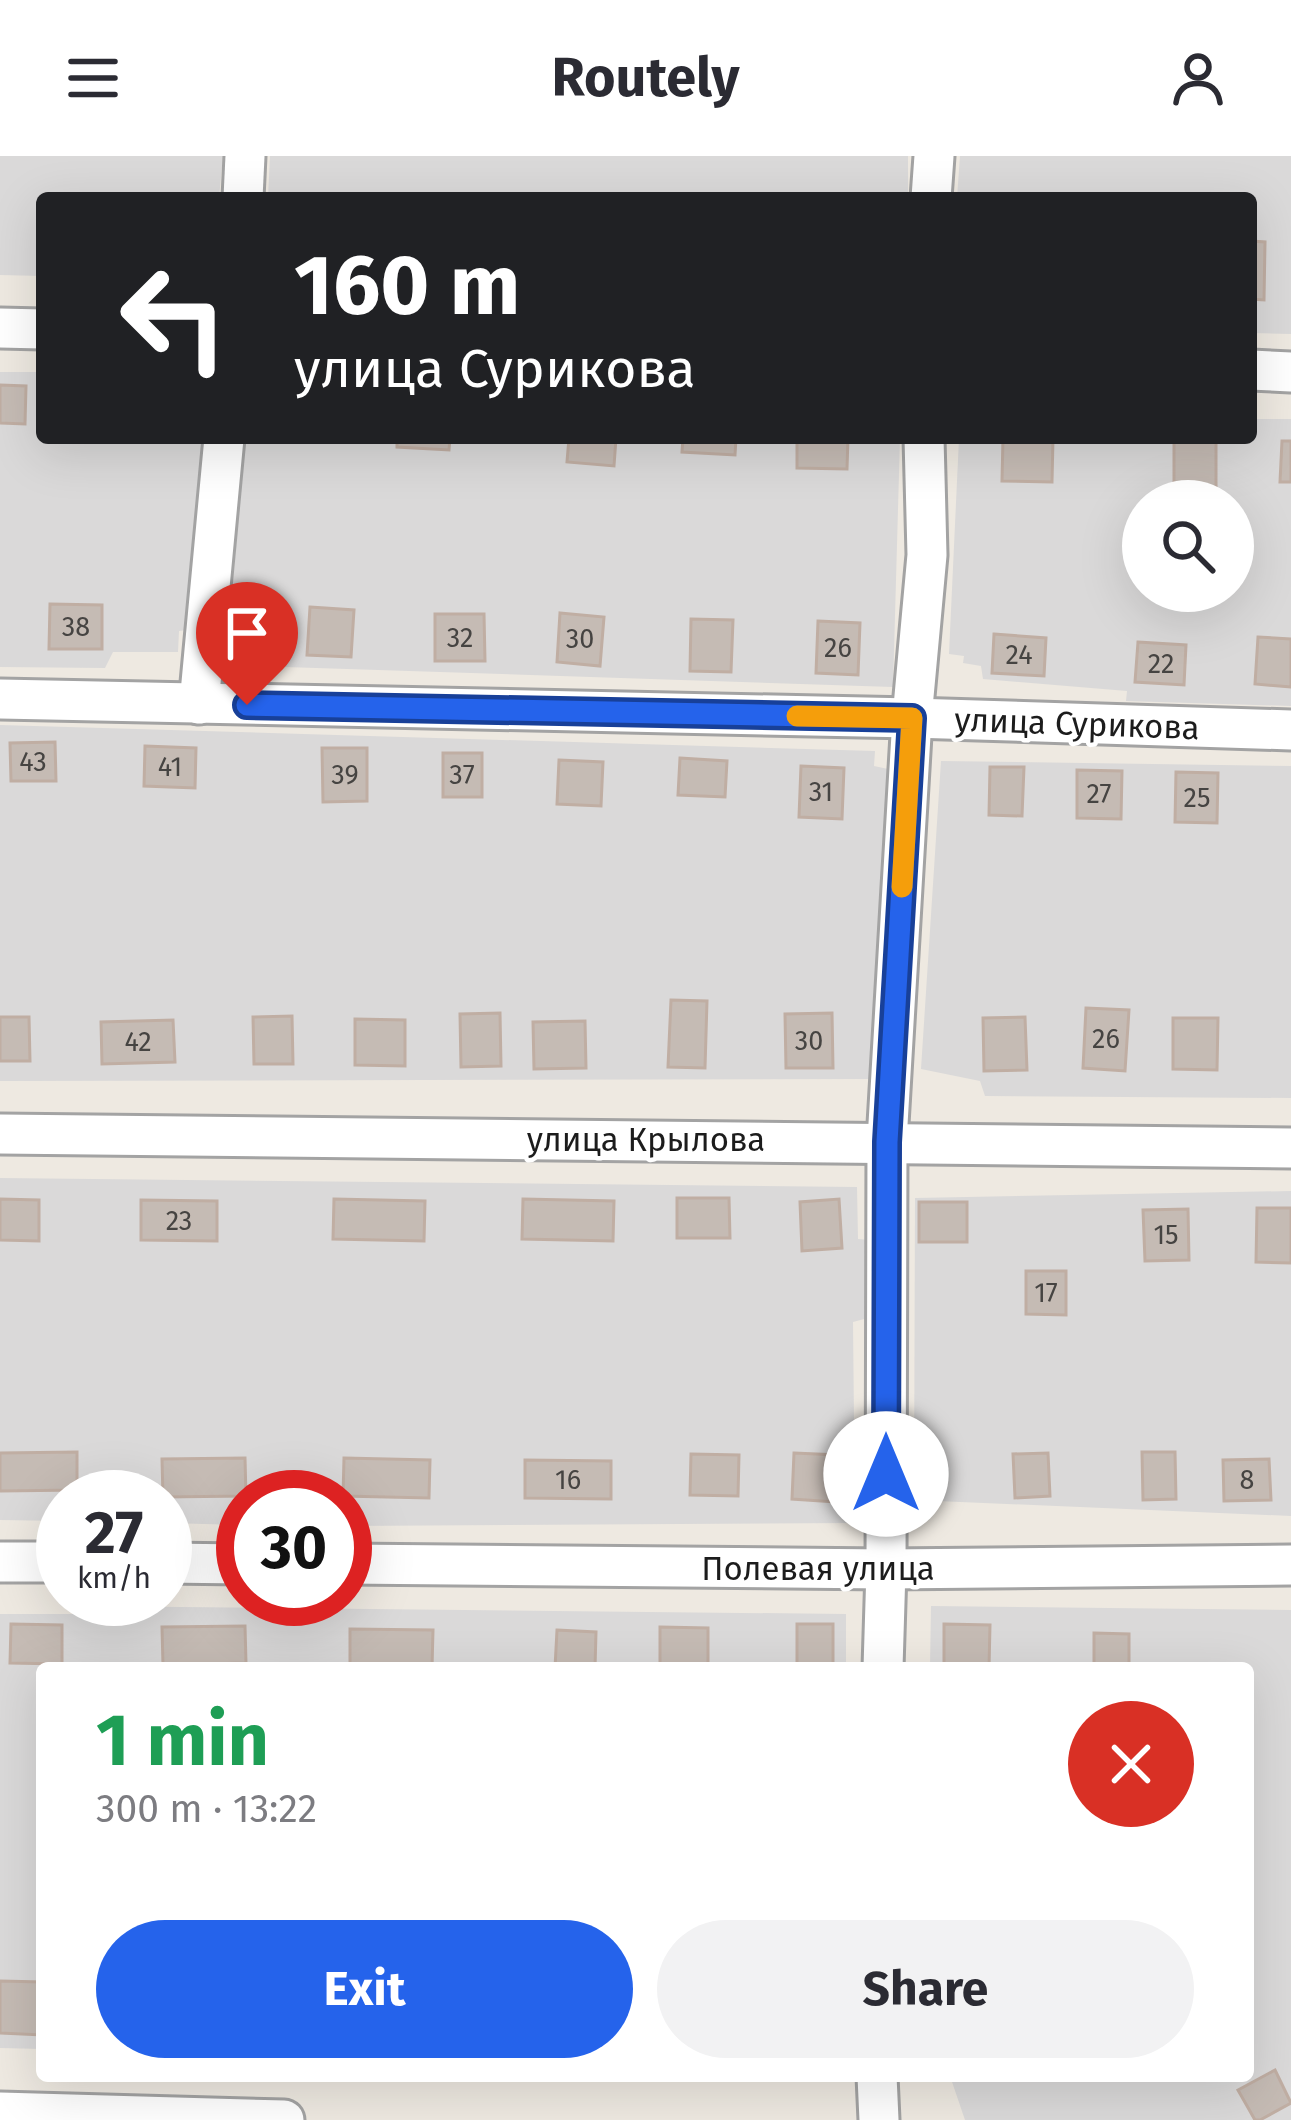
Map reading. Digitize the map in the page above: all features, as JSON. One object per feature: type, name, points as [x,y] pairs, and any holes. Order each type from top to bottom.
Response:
[{"type":"street","points":[[243,192],[245,156]]},
{"type":"street","points":[[932,192],[934,156]]},
{"type":"street","points":[[0,328],[36,328]]},
{"type":"street","points":[[1257,370],[1291,371]]},
{"type":"street","points":[[199,704],[223,444]]},
{"type":"street","points":[[883,1662],[887,1142],[912,718],[927,555],[924,444]]},
{"type":"street","name":"улица Сурикова","points":[[0,700],[1291,730]]},
{"type":"street","name":"улица Крылова","points":[[0,1134],[1291,1148]]},
{"type":"street","points":[[0,1562],[36,1562]]},
{"type":"street","name":"Полевая улица","points":[[372,1564],[886,1569],[1291,1565]]},
{"type":"street","points":[[877,2082],[879,2120]]},
{"type":"street","points":[[0,2112],[284,2120]]},
{"type":"shaded area","points":[[0,156],[223,156],[220,192],[36,192],[36,276],[0,275]]},
{"type":"shaded area","points":[[270,156],[908,156],[908,192],[268,192]]},
{"type":"shaded area","points":[[960,156],[1291,156],[1291,334],[1257,333],[1257,192],[957,192]]},
{"type":"shaded area","points":[[0,372],[36,372],[36,444],[207,444],[193,629],[179,631],[178,652],[113,652],[105,668],[0,667]]},
{"type":"shaded area","points":[[1257,419],[1291,419],[1291,706],[1126,701],[1127,691],[983,679],[981,666],[963,663],[964,656],[949,654],[959,444],[1257,444]]},
{"type":"shaded area","points":[[244,444],[900,444],[893,687],[226,665]]},
{"type":"shaded area","points":[[0,725],[875,751],[874,766],[888,769],[876,1079],[0,1081]]},
{"type":"shaded area","points":[[941,761],[1291,766],[1291,1098],[985,1096],[980,1081],[921,1069]]},
{"type":"shaded area","points":[[0,1178],[857,1187],[858,1239],[870,1240],[868,1318],[853,1322],[855,1523],[372,1526],[372,1470],[216,1470],[216,1524],[192,1524],[192,1470],[36,1470],[36,1521],[0,1520]]},
{"type":"shaded area","points":[[1291,1191],[1291,1516],[914,1500],[915,1198]]},
{"type":"shaded area","points":[[931,1606],[1291,1610],[1291,2120],[965,2120],[952,2082],[1254,2082],[1254,1662],[930,1662]]},
{"type":"shaded area","points":[[192,1607],[216,1607],[216,1626],[372,1626],[372,1609],[846,1614],[846,1662],[36,1662],[36,2049],[0,2048],[0,1614],[36,1614],[36,1626],[192,1626]]},
{"type":"building","points":[[1257,241],[1265,242],[1264,300],[1257,299]]},
{"type":"building","points":[[0,385],[26,386],[25,424],[0,423]]},
{"type":"building","points":[[1282,441],[1291,441],[1291,482],[1280,482]]},
{"type":"building","points":[[397,444],[450,444],[449,450]]},
{"type":"building","points":[[568,444],[616,444],[614,466],[567,462]]},
{"type":"building","points":[[683,444],[736,444],[735,455],[682,452]]},
{"type":"building","points":[[797,444],[848,444],[847,469],[797,468]]},
{"type":"building","points":[[1003,444],[1053,444],[1052,482],[1002,481]]},
{"type":"building","points":[[1174,444],[1216,444],[1216,480],[1174,480]]},
{"type":"building","points":[[50,604],[102,605],[102,649],[49,649]]},
{"type":"building","points":[[310,607],[354,610],[351,657],[307,655]]},
{"type":"building","points":[[560,613],[604,617],[600,666],[557,662]]},
{"type":"building","points":[[435,614],[484,614],[485,661],[435,661]]},
{"type":"building","points":[[691,619],[733,620],[731,672],[690,671]]},
{"type":"building","points":[[818,621],[860,623],[858,675],[816,673]]},
{"type":"building","points":[[994,634],[1046,638],[1044,676],[992,673]]},
{"type":"building","points":[[1258,637],[1291,639],[1291,687],[1255,684]]},
{"type":"building","points":[[1138,642],[1186,645],[1184,685],[1135,682]]},
{"type":"building","points":[[55,742],[56,781],[11,781],[10,743]]},
{"type":"building","points":[[145,746],[196,748],[195,788],[144,786]]},
{"type":"building","points":[[322,748],[367,748],[367,801],[323,802]]},
{"type":"building","points":[[443,753],[482,753],[482,797],[443,797]]},
{"type":"building","points":[[680,758],[727,761],[725,797],[678,795]]},
{"type":"building","points":[[559,760],[603,762],[601,806],[557,804]]},
{"type":"building","points":[[801,766],[844,768],[842,819],[799,817]]},
{"type":"building","points":[[990,767],[1024,767],[1022,816],[989,815]]},
{"type":"building","points":[[1077,770],[1122,771],[1121,819],[1077,818]]},
{"type":"building","points":[[1176,772],[1218,773],[1217,823],[1175,822]]},
{"type":"building","points":[[671,1000],[707,1001],[705,1068],[668,1067]]},
{"type":"building","points":[[1086,1008],[1129,1010],[1125,1071],[1083,1068]]},
{"type":"building","points":[[500,1013],[501,1066],[461,1067],[460,1014]]},
{"type":"building","points":[[832,1013],[833,1068],[786,1068],[785,1014]]},
{"type":"building","points":[[292,1016],[293,1064],[254,1064],[253,1017]]},
{"type":"building","points":[[0,1017],[29,1017],[30,1061],[0,1061]]},
{"type":"building","points":[[1025,1017],[1027,1070],[984,1071],[983,1018]]},
{"type":"building","points":[[1173,1018],[1218,1018],[1217,1070],[1173,1069]]},
{"type":"building","points":[[355,1019],[405,1020],[405,1066],[355,1065]]},
{"type":"building","points":[[173,1020],[175,1062],[102,1064],[101,1022]]},
{"type":"building","points":[[585,1021],[586,1068],[534,1069],[533,1022]]},
{"type":"building","points":[[677,1198],[729,1198],[730,1238],[677,1238]]},
{"type":"building","points":[[0,1199],[39,1200],[39,1241],[0,1240]]},
{"type":"building","points":[[334,1199],[425,1201],[424,1241],[333,1239]]},
{"type":"building","points":[[523,1199],[614,1201],[613,1241],[522,1239]]},
{"type":"building","points":[[839,1199],[842,1248],[802,1251],[800,1202]]},
{"type":"building","points":[[141,1200],[217,1201],[217,1241],[141,1240]]},
{"type":"building","points":[[919,1202],[967,1202],[967,1242],[919,1242]]},
{"type":"building","points":[[1257,1208],[1291,1208],[1291,1263],[1256,1262]]},
{"type":"building","points":[[1188,1209],[1189,1260],[1145,1261],[1143,1210]]},
{"type":"building","points":[[1026,1271],[1066,1271],[1066,1315],[1026,1314]]},
{"type":"building","points":[[77,1452],[77,1470],[36,1470],[36,1491],[0,1491],[0,1453]]},
{"type":"building","points":[[1142,1452],[1175,1452],[1176,1499],[1143,1500]]},
{"type":"building","points":[[794,1453],[838,1455],[835,1502],[792,1499]]},
{"type":"building","points":[[1048,1453],[1050,1496],[1015,1498],[1013,1454]]},
{"type":"building","points":[[691,1454],[739,1455],[738,1496],[690,1495]]},
{"type":"building","points":[[245,1458],[245,1470],[216,1470],[216,1496],[192,1497],[192,1470],[162,1470],[162,1459]]},
{"type":"building","points":[[344,1458],[430,1460],[429,1498],[372,1497],[372,1470],[344,1470]]},
{"type":"building","points":[[1269,1459],[1271,1500],[1224,1501],[1223,1460]]},
{"type":"building","points":[[525,1460],[611,1461],[611,1499],[525,1498]]},
{"type":"building","points":[[11,1624],[62,1626],[62,1662],[10,1663]]},
{"type":"building","points":[[797,1624],[833,1624],[833,1662],[797,1662]]},
{"type":"building","points":[[944,1624],[990,1625],[989,1662],[944,1662]]},
{"type":"building","points":[[245,1626],[246,1662],[163,1662],[162,1627]]},
{"type":"building","points":[[660,1627],[708,1628],[708,1662],[660,1662]]},
{"type":"building","points":[[350,1629],[433,1630],[432,1662],[350,1662]]},
{"type":"building","points":[[557,1630],[596,1632],[595,1662],[555,1662]]},
{"type":"building","points":[[1094,1633],[1129,1634],[1129,1662],[1094,1662]]},
{"type":"building","points":[[0,1981],[36,1982],[36,2035],[0,2033]]},
{"type":"building","points":[[1275,2070],[1291,2103],[1255,2120],[1238,2090]]},
{"type":"slow traffic","points":[[797,716],[912,718],[902,887]]},
{"type":"route","points":[[247,705],[912,718],[887,1142],[886,1474]]}]
